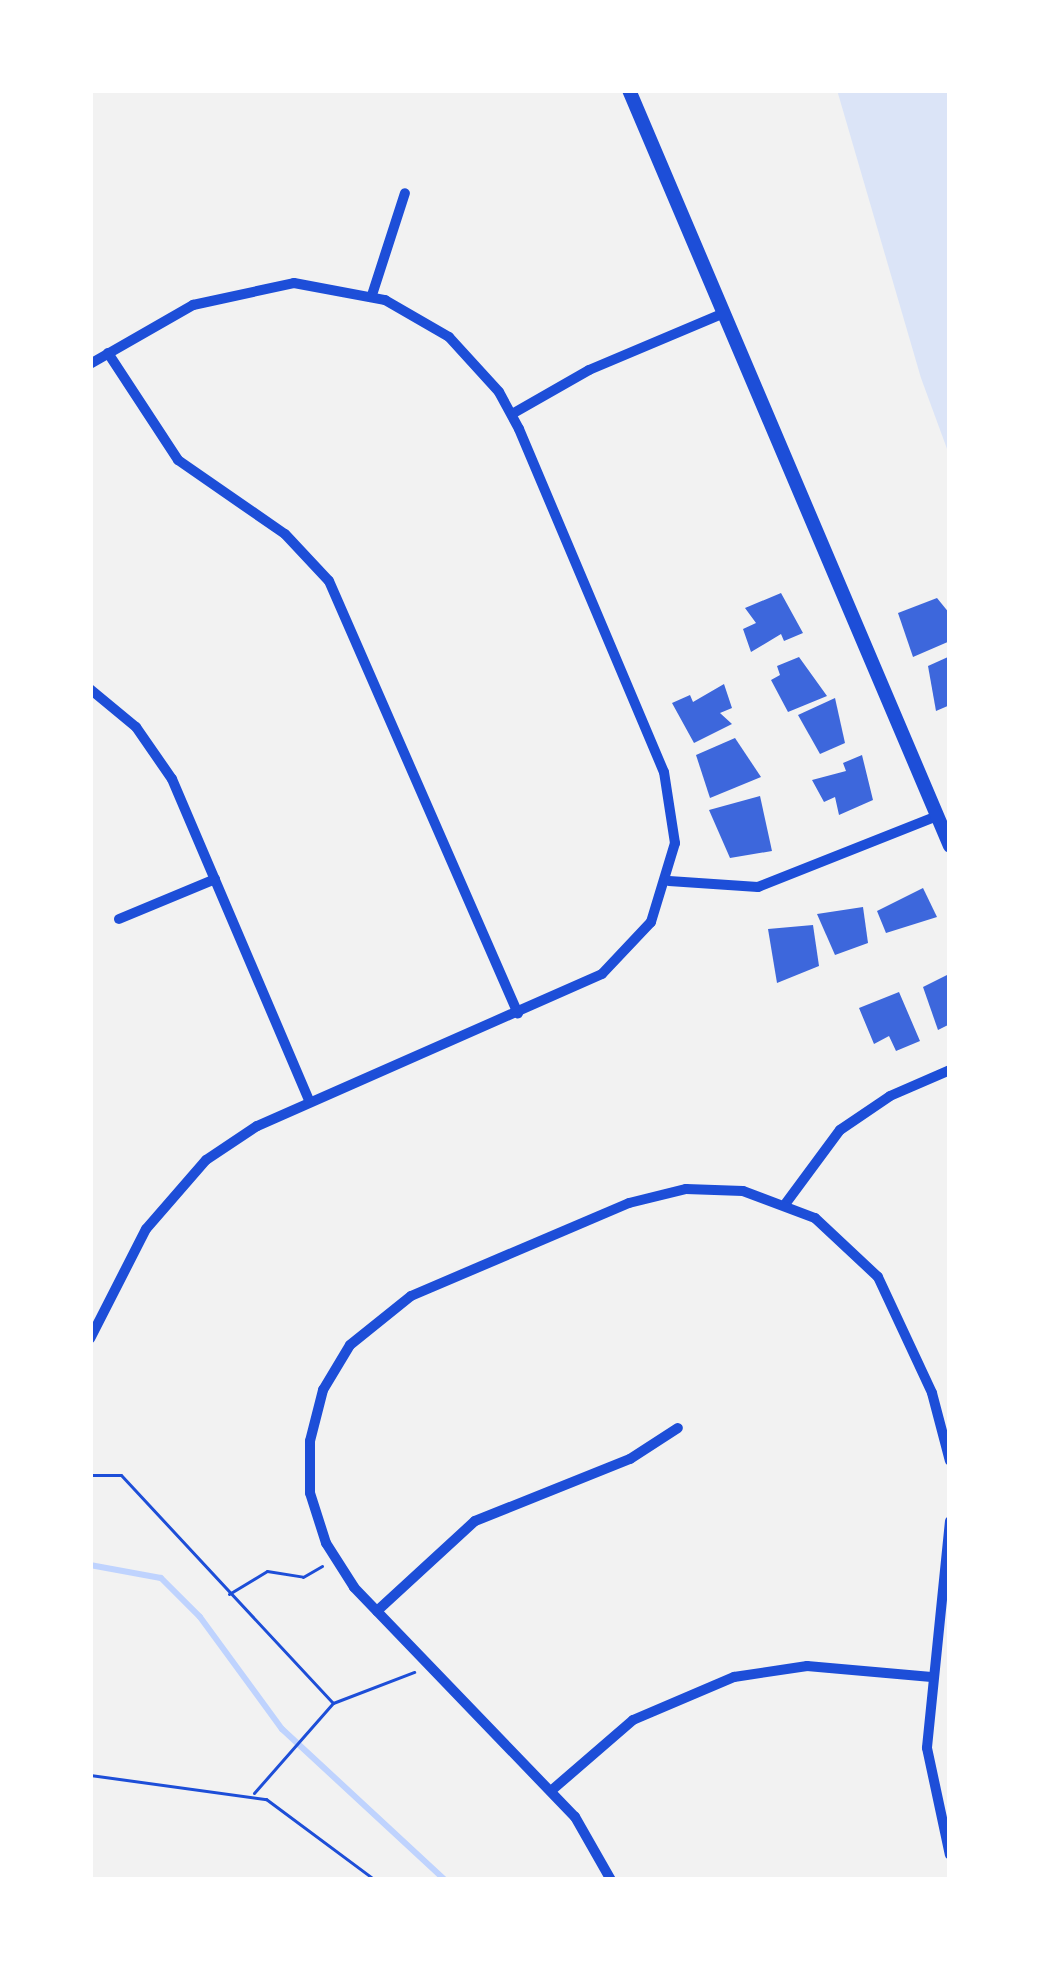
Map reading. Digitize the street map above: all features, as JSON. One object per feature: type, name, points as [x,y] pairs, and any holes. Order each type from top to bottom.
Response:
[{"type":"street","points":[[629,90],[950,846]]},
{"type":"street","points":[[372,295],[404,193]]},
{"type":"street","points":[[90,364],[193,305],[255,286],[321,285],[372,295],[449,337],[512,414],[670,789],[669,880],[651,922],[616,963],[518,1015],[310,1102],[230,1142],[184,1181],[146,1229],[90,1339]]},
{"type":"street","points":[[512,414],[589,370],[724,313]]},
{"type":"street","points":[[108,353],[178,460],[285,535],[337,595],[518,1015]]},
{"type":"street","points":[[90,689],[156,752],[310,1102]]},
{"type":"street","points":[[669,880],[733,890],[771,884],[938,816]]},
{"type":"street","points":[[119,920],[215,879]]},
{"type":"street","points":[[786,1203],[840,1130],[890,1096],[950,1070]]},
{"type":"street","points":[[611,1880],[552,1790],[377,1611],[334,1558],[310,1493],[315,1415],[350,1345],[388,1310],[657,1194],[715,1188],[786,1203],[839,1234],[878,1277],[932,1393],[950,1461]]},
{"type":"street","points":[[377,1611],[475,1521],[643,1453],[679,1428]]},
{"type":"street","points":[[950,1521],[932,1677],[929,1780],[950,1855]]},
{"type":"street","points":[[552,1790],[633,1720],[734,1677],[807,1666],[932,1677]]},
{"type":"path","points":[[90,1475],[121,1475],[333,1703]]},
{"type":"path","points":[[229,1594],[267,1571],[303,1576],[334,1558]]},
{"type":"path","points":[[253,1794],[333,1703],[425,1662]]},
{"type":"path","points":[[90,1775],[253,1794],[309,1824],[375,1880]]},
{"type":"shaded area","points":[[837,90],[950,90],[950,457],[921,378]]},
{"type":"building","points":[[781,593],[803,633],[784,641],[781,634],[751,652],[743,629],[756,623],[745,608]]},
{"type":"building","points":[[937,598],[950,614],[950,641],[913,657],[898,613]]},
{"type":"building","points":[[799,657],[827,696],[788,712],[771,680],[780,675],[777,666]]},
{"type":"building","points":[[948,657],[950,705],[936,711],[928,666]]},
{"type":"building","points":[[724,684],[732,708],[720,713],[732,724],[694,743],[672,703],[690,695],[693,702]]},
{"type":"building","points":[[835,698],[845,743],[820,754],[798,715]]},
{"type":"building","points":[[735,738],[761,777],[710,798],[696,755]]},
{"type":"building","points":[[862,755],[873,800],[839,815],[835,797],[824,802],[812,780],[846,771],[843,763]]},
{"type":"building","points":[[760,796],[772,851],[730,858],[709,810]]},
{"type":"building","points":[[923,888],[937,917],[886,933],[877,911]]},
{"type":"building","points":[[863,907],[868,943],[835,955],[817,914]]},
{"type":"building","points":[[813,925],[819,966],[777,983],[768,929]]},
{"type":"building","points":[[949,974],[950,1024],[938,1030],[923,987]]},
{"type":"building","points":[[899,992],[920,1041],[896,1051],[889,1036],[874,1044],[859,1008]]},
{"type":"waterway","points":[[90,1565],[161,1578],[200,1617],[282,1729],[445,1880]]}]
